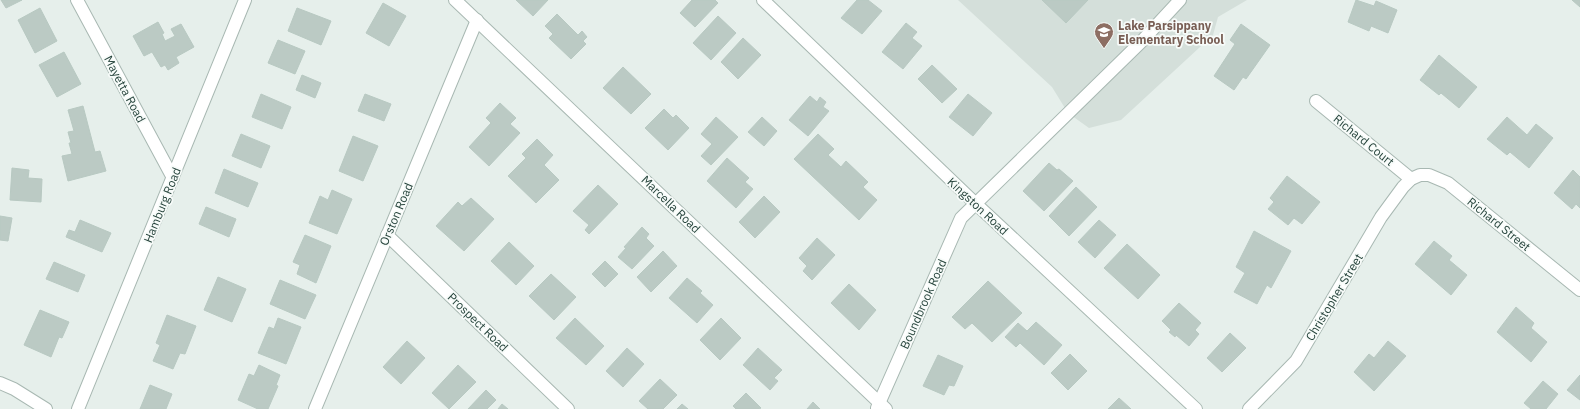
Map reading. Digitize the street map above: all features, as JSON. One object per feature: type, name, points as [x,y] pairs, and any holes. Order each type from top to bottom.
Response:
[{"type":"street","name":"Mayetta Road","points":[[78,0],[173,178]]},
{"type":"street","name":"Hamburg Road","points":[[78,409],[245,0]]},
{"type":"street","name":"Marcella Road","points":[[455,0],[881,407]]},
{"type":"street","name":"Kingston Road","points":[[763,0],[976,204],[1196,409]]},
{"type":"street","name":"Boundbrook Road","points":[[881,407],[961,218],[1141,42],[1180,0]]},
{"type":"street","name":"Orston Road","points":[[315,409],[477,20]]},
{"type":"street","name":"Richard Court","points":[[1316,101],[1411,179]]},
{"type":"street","name":"Richard Street","points":[[1411,179],[1429,175],[1448,183],[1580,290]]},
{"type":"street","name":"Christopher Street","points":[[1249,409],[1296,361],[1381,217],[1403,187],[1411,179]]},
{"type":"street","name":"Prospect Road","points":[[387,236],[568,409]]},
{"type":"street","points":[[0,383],[14,389],[46,409]]},
{"type":"shaded area","name":"Lake Parsippany Elementary School","points":[[958,0],[1247,0],[1218,17],[1213,35],[1121,120],[1089,128],[1068,113],[1052,87]]},
{"type":"building","points":[[1,0],[22,0],[6,8]]},
{"type":"building","points":[[516,0],[548,0],[533,16]]},
{"type":"building","points":[[692,0],[715,0],[718,3],[695,27],[680,13]]},
{"type":"building","points":[[857,0],[868,0],[882,11],[862,34],[841,18]]},
{"type":"building","name":"Lake Parsippany Elementary School","points":[[1042,0],[1088,0],[1066,23]]},
{"type":"building","points":[[1356,0],[1374,6],[1376,1],[1397,10],[1388,33],[1371,26],[1369,31],[1348,22]]},
{"type":"building","points":[[1572,0],[1580,0],[1580,7]]},
{"type":"building","points":[[383,3],[406,16],[389,46],[366,33]]},
{"type":"building","points":[[40,8],[57,41],[35,53],[18,20]]},
{"type":"building","points":[[297,8],[331,21],[321,45],[288,31]]},
{"type":"building","points":[[557,14],[578,35],[582,31],[587,37],[583,41],[586,44],[571,59],[549,38],[553,34],[545,26]]},
{"type":"building","points":[[718,16],[736,33],[711,60],[693,43]]},
{"type":"building","points":[[158,22],[164,33],[162,34],[165,41],[175,36],[171,29],[181,24],[194,47],[176,57],[179,63],[168,70],[165,65],[161,67],[152,52],[144,56],[133,36]]},
{"type":"building","points":[[906,23],[917,32],[912,38],[922,46],[903,69],[882,52]]},
{"type":"building","points":[[1241,24],[1270,45],[1246,79],[1243,77],[1234,90],[1214,76],[1235,44],[1230,40]]},
{"type":"building","points":[[743,38],[761,55],[738,79],[721,62]]},
{"type":"building","points":[[278,40],[305,51],[295,74],[268,63]]},
{"type":"building","points":[[64,52],[81,84],[57,97],[39,65]]},
{"type":"building","points":[[1439,55],[1477,87],[1459,108],[1441,93],[1439,95],[1420,80]]},
{"type":"building","points":[[932,65],[957,89],[942,103],[918,79]]},
{"type":"building","points":[[623,67],[651,94],[631,114],[603,88]]},
{"type":"building","points":[[302,75],[321,83],[315,98],[296,90]]},
{"type":"building","points":[[261,94],[291,107],[282,129],[252,117]]},
{"type":"building","points":[[365,94],[391,104],[384,121],[358,111]]},
{"type":"building","points":[[968,94],[992,113],[973,136],[949,117]]},
{"type":"building","points":[[810,96],[817,102],[820,97],[826,102],[823,107],[829,111],[808,136],[789,120]]},
{"type":"building","points":[[500,103],[516,118],[510,124],[520,133],[489,166],[469,147],[491,123],[486,118]]},
{"type":"building","points":[[83,106],[95,152],[100,151],[106,171],[68,181],[62,156],[72,154],[68,132],[74,131],[68,110]]},
{"type":"building","points":[[664,109],[673,118],[676,115],[689,128],[668,150],[645,128]]},
{"type":"building","points":[[716,117],[738,137],[711,165],[701,156],[712,144],[701,134]]},
{"type":"building","points":[[762,117],[777,131],[764,146],[748,132]]},
{"type":"building","points":[[1507,117],[1527,135],[1536,124],[1553,138],[1529,168],[1510,152],[1507,155],[1487,139]]},
{"type":"building","points":[[241,134],[270,146],[261,168],[232,156]]},
{"type":"building","points":[[818,134],[834,149],[828,155],[841,167],[846,161],[868,182],[863,187],[877,200],[859,220],[794,159]]},
{"type":"building","points":[[353,136],[378,146],[363,181],[339,171]]},
{"type":"building","points":[[537,139],[553,155],[544,165],[559,180],[536,203],[508,176],[526,158],[522,154]]},
{"type":"building","points":[[727,158],[749,178],[745,182],[753,189],[736,208],[707,181]]},
{"type":"building","points":[[1049,163],[1073,181],[1044,211],[1023,191]]},
{"type":"building","points":[[12,168],[29,170],[28,178],[42,179],[41,202],[10,200]]},
{"type":"building","points":[[224,169],[258,183],[248,207],[215,193]]},
{"type":"building","points":[[1573,170],[1580,177],[1580,208],[1576,204],[1572,209],[1554,193]]},
{"type":"building","points":[[1287,176],[1320,202],[1302,224],[1294,218],[1288,225],[1268,209],[1274,202],[1270,198]]},
{"type":"building","points":[[598,185],[618,204],[589,234],[585,230],[589,225],[573,211]]},
{"type":"building","points":[[1076,187],[1097,207],[1069,236],[1049,216]]},
{"type":"building","points":[[332,190],[352,199],[337,234],[309,223],[320,196],[328,200]]},
{"type":"building","points":[[764,196],[780,212],[755,238],[739,222]]},
{"type":"building","points":[[471,198],[494,219],[464,251],[436,226],[458,202],[462,206]]},
{"type":"building","points":[[206,207],[236,219],[229,237],[199,224]]},
{"type":"building","points":[[0,216],[12,218],[8,241],[0,240]]},
{"type":"building","points":[[80,220],[111,233],[102,252],[66,237],[69,230],[75,232]]},
{"type":"building","points":[[1099,220],[1116,235],[1095,258],[1078,242]]},
{"type":"building","points":[[642,227],[649,234],[646,238],[654,246],[632,269],[618,257],[626,248],[624,247]]},
{"type":"building","points":[[1254,231],[1291,251],[1271,288],[1267,285],[1257,304],[1234,292],[1245,273],[1236,267]]},
{"type":"building","points":[[305,235],[331,246],[316,283],[297,274],[300,265],[293,262]]},
{"type":"building","points":[[817,238],[835,255],[812,280],[803,271],[807,266],[799,258]]},
{"type":"building","points":[[1434,241],[1452,256],[1449,260],[1467,275],[1451,295],[1415,264]]},
{"type":"building","points":[[509,242],[534,266],[516,285],[491,261]]},
{"type":"building","points":[[1127,244],[1160,275],[1138,299],[1104,268]]},
{"type":"building","points":[[663,251],[677,266],[651,292],[637,277]]},
{"type":"building","points":[[605,261],[618,274],[605,287],[592,274]]},
{"type":"building","points":[[54,262],[85,275],[78,292],[46,279]]},
{"type":"building","points":[[551,274],[576,297],[554,320],[529,296]]},
{"type":"building","points":[[218,277],[246,289],[232,322],[204,310]]},
{"type":"building","points":[[687,278],[702,291],[700,293],[713,305],[697,323],[669,298]]},
{"type":"building","points":[[280,280],[316,295],[305,319],[270,304]]},
{"type":"building","points":[[988,281],[1022,313],[992,342],[972,323],[965,329],[952,317]]},
{"type":"building","points":[[849,284],[876,310],[859,330],[831,303]]},
{"type":"building","points":[[1179,303],[1201,323],[1195,330],[1199,334],[1189,346],[1176,335],[1175,337],[1169,332],[1171,330],[1162,321]]},
{"type":"building","points":[[1516,307],[1534,323],[1531,328],[1547,342],[1531,362],[1497,332]]},
{"type":"building","points":[[40,310],[69,322],[62,338],[59,337],[51,357],[24,345]]},
{"type":"building","points":[[167,315],[196,326],[185,354],[180,353],[173,369],[153,361],[160,345],[156,343]]},
{"type":"building","points":[[278,318],[301,327],[286,364],[258,353],[269,327],[274,329]]},
{"type":"building","points":[[575,318],[604,346],[586,365],[556,338]]},
{"type":"building","points":[[721,318],[741,338],[720,360],[700,340]]},
{"type":"building","points":[[1036,322],[1062,345],[1044,365],[1020,343],[1016,347],[1005,337],[1018,323],[1027,331]]},
{"type":"building","points":[[1230,333],[1246,348],[1222,372],[1207,358]]},
{"type":"building","points":[[407,341],[425,358],[401,384],[383,367]]},
{"type":"building","points":[[1388,341],[1406,356],[1374,391],[1354,372],[1369,354],[1374,358]]},
{"type":"building","points":[[627,348],[644,364],[623,387],[606,371]]},
{"type":"building","points":[[758,348],[782,370],[774,378],[778,381],[770,390],[743,365]]},
{"type":"building","points":[[1070,354],[1087,371],[1068,390],[1051,373]]},
{"type":"building","points":[[938,355],[963,366],[954,386],[949,385],[944,395],[923,386]]},
{"type":"building","points":[[259,365],[280,375],[276,385],[278,386],[268,409],[258,409],[238,400],[249,374],[254,376]]},
{"type":"building","points":[[458,365],[476,382],[449,409],[432,393]]},
{"type":"building","points":[[1580,375],[1580,400],[1567,390]]},
{"type":"building","points":[[660,379],[677,395],[663,409],[648,409],[639,401]]},
{"type":"building","points":[[1543,381],[1558,394],[1546,409],[1531,409],[1524,403]]},
{"type":"building","points":[[150,385],[172,394],[166,409],[140,409]]},
{"type":"building","points":[[486,390],[496,400],[487,409],[468,409]]},
{"type":"building","points":[[746,393],[761,408],[736,409],[733,406]]},
{"type":"building","points":[[1119,398],[1131,409],[1108,409]]},
{"type":"building","points":[[813,402],[820,409],[807,409]]},
{"type":"building","points":[[502,404],[508,409],[498,409]]},
{"type":"building","points":[[682,404],[688,409],[677,409]]},
{"type":"place","name":"Lake Parsippany Elementary School","points":[[1104,49]]}]
